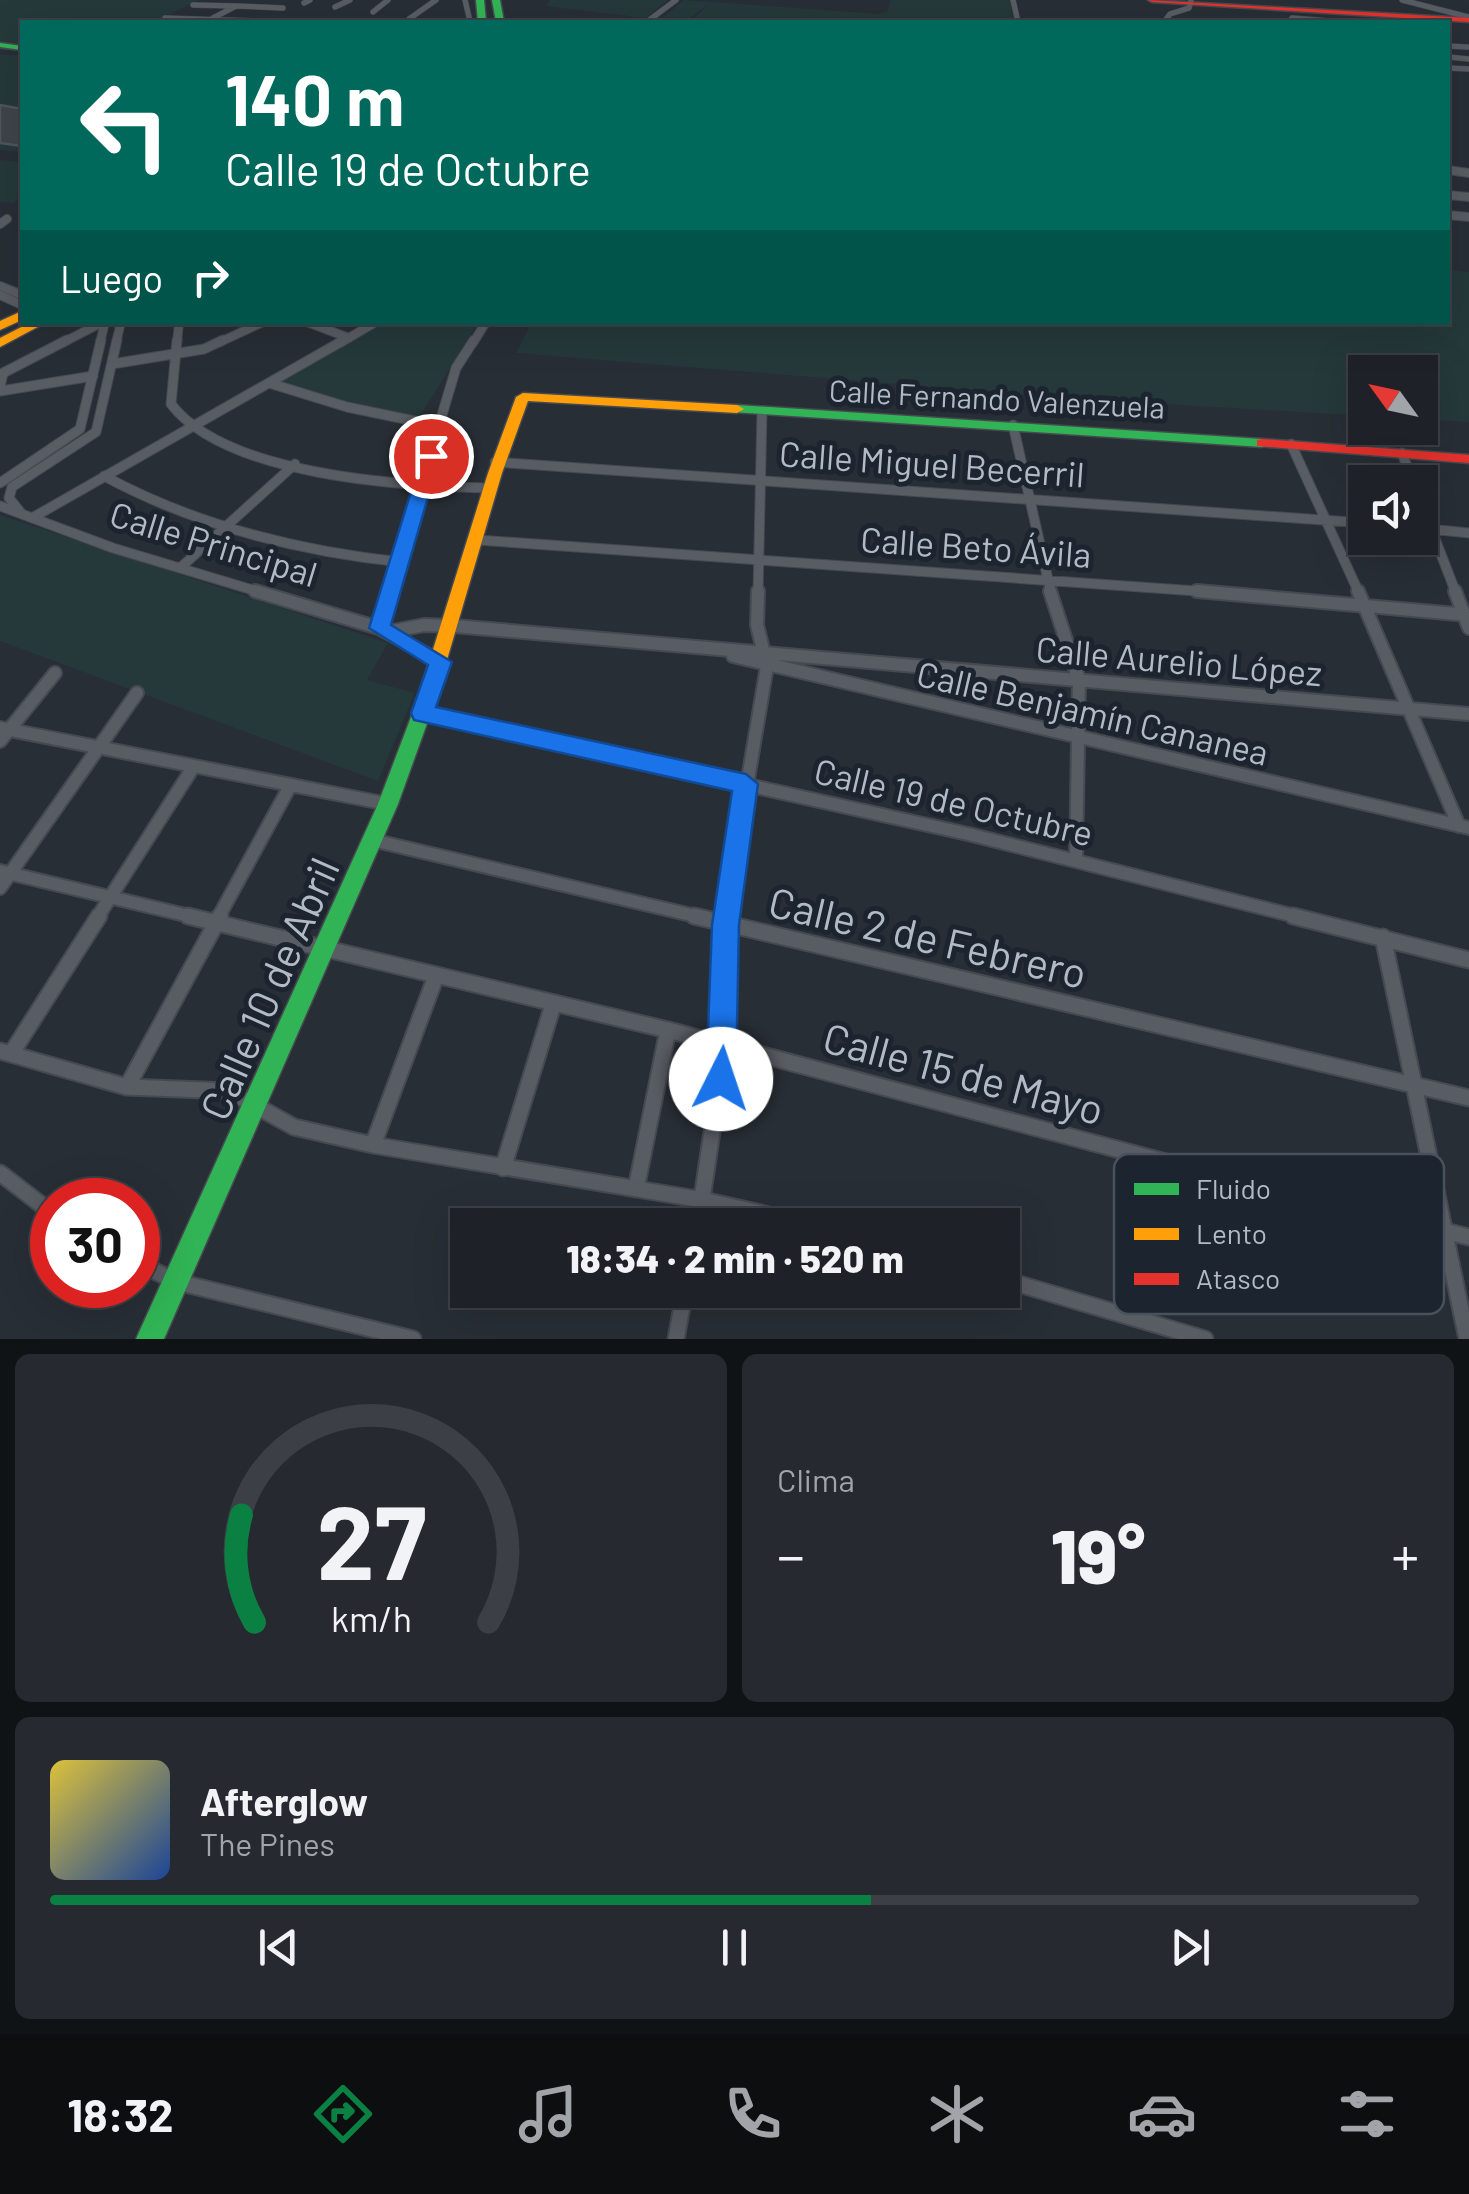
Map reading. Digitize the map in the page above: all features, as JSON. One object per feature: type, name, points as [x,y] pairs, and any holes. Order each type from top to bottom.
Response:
[{"type":"street","points":[[335,7],[350,0]]},
{"type":"street","points":[[374,12],[388,0]]},
{"type":"street","points":[[409,19],[436,0]]},
{"type":"street","points":[[464,0],[475,20]]},
{"type":"street","points":[[475,20],[480,0]]},
{"type":"street","points":[[649,20],[676,0]]},
{"type":"street","points":[[1152,0],[1365,18],[1464,21]]},
{"type":"street","points":[[1402,0],[1418,17]]},
{"type":"street","points":[[1418,17],[1431,0]]},
{"type":"street","points":[[1166,20],[1187,2]]},
{"type":"street","points":[[193,5],[282,8]]},
{"type":"street","points":[[210,20],[236,6]]},
{"type":"street","points":[[165,18],[194,20]]},
{"type":"street","points":[[1288,20],[1314,20]]},
{"type":"street","points":[[0,286],[20,292]]},
{"type":"street","points":[[0,343],[35,325]]},
{"type":"street","points":[[93,376],[0,389],[2,373],[98,325]]},
{"type":"street","points":[[0,483],[80,429],[103,325]]},
{"type":"street","points":[[120,325],[96,432],[8,492],[26,516],[371,325]]},
{"type":"street","points":[[179,325],[172,404],[190,427],[295,464],[355,479],[488,488]]},
{"type":"street","points":[[112,364],[218,345],[258,325]]},
{"type":"street","points":[[315,325],[348,338]]},
{"type":"street","points":[[384,630],[460,359],[484,325]]},
{"type":"street","points":[[269,383],[347,408],[439,426]]},
{"type":"street","name":"Calle Fernando Valenzuela","points":[[495,462],[522,397],[1012,425],[1469,459]]},
{"type":"street","points":[[701,1208],[725,1046],[726,925],[766,660],[757,625],[762,412]]},
{"type":"street","points":[[1012,425],[1046,577],[1080,680],[1076,860]]},
{"type":"street","points":[[1290,444],[1464,827]]},
{"type":"street","points":[[1402,454],[1406,465]]},
{"type":"street","points":[[440,662],[478,540],[495,462]]},
{"type":"street","name":"Calle Miguel Becerril","points":[[495,462],[1348,521]]},
{"type":"street","points":[[180,568],[295,464]]},
{"type":"street","points":[[104,476],[146,499],[303,549],[401,562]]},
{"type":"street","name":"Calle Principal","points":[[0,506],[180,568],[384,630],[440,662]]},
{"type":"street","points":[[1438,529],[1469,533]]},
{"type":"street","name":"Calle Beto Ávila","points":[[478,540],[1046,577],[1466,614]]},
{"type":"street","points":[[1438,554],[1469,628]]},
{"type":"street","name":"Calle Principal","points":[[384,630],[454,626],[705,648]]},
{"type":"street","name":"Calle Benjamín Cananea","points":[[705,648],[1464,827]]},
{"type":"street","name":"Calle Aurelio López","points":[[766,660],[1080,680],[1469,714]]},
{"type":"street","name":"Calle 10 de Abril","points":[[150,1339],[388,804],[440,662]]},
{"type":"street","points":[[3,733],[55,672]]},
{"type":"street","points":[[0,888],[5,872],[136,694]]},
{"type":"street","name":"Calle 19 de Octubre","points":[[422,713],[1076,860],[1469,960]]},
{"type":"street","points":[[3,733],[388,804]]},
{"type":"street","points":[[194,766],[113,897],[5,1052],[128,1087],[229,1091],[294,1127],[373,1144],[738,1208]]},
{"type":"street","points":[[128,1087],[290,786]]},
{"type":"street","name":"Calle 2 de Febrero","points":[[372,840],[1469,1098]]},
{"type":"street","name":"Calle 15 de Mayo","points":[[5,872],[668,1030],[1145,1154]]},
{"type":"street","points":[[1383,937],[1428,1154]]},
{"type":"street","points":[[373,1144],[436,976]]},
{"type":"street","points":[[503,1168],[553,1005]]},
{"type":"street","points":[[636,1189],[668,1030]]},
{"type":"street","points":[[0,1173],[30,1196]]},
{"type":"street","points":[[1444,1226],[1467,1339]]},
{"type":"street","name":"Calle 15 de Mayo","points":[[1445,1231],[1469,1237]]},
{"type":"street","points":[[160,1274],[177,1282],[414,1339]]},
{"type":"street","points":[[1020,1285],[1114,1313]]},
{"type":"street","points":[[676,1339],[682,1308]]},
{"type":"street","points":[[1119,1314],[1205,1339]]},
{"type":"shaded area","points":[[0,0],[199,0],[158,20],[20,20],[20,48],[0,45]]},
{"type":"shaded area","points":[[550,0],[668,0],[645,18],[546,6]]},
{"type":"shaded area","points":[[684,0],[879,14],[887,12],[891,0],[1010,0],[1013,20],[693,20],[709,4],[687,20],[660,20]]},
{"type":"shaded area","points":[[0,54],[20,56],[20,152],[0,150]]},
{"type":"shaded area","points":[[0,160],[20,162],[20,198],[13,203],[0,202]]},
{"type":"shaded area","points":[[1450,270],[1469,272],[1469,422],[1438,420],[1438,355],[1348,355],[1348,415],[1082,399],[516,353],[530,325],[1450,325]]},
{"type":"shaded area","points":[[377,325],[477,325],[417,421],[276,382]]},
{"type":"shaded area","points":[[0,515],[388,643],[367,680],[415,693],[378,781],[0,641]]},
{"type":"building","points":[[0,105],[20,109],[20,146],[0,143]]},
{"type":"waterway","points":[[0,48],[20,50]]},
{"type":"traffic: fast","points":[[480,0],[482,20]]},
{"type":"traffic: fast","points":[[496,0],[500,20]]},
{"type":"traffic: fast","points":[[0,45],[20,48]]},
{"type":"traffic: fast","points":[[737,409],[1262,443]]},
{"type":"traffic: fast","points":[[150,1339],[388,804],[425,704]]},
{"type":"traffic: slow","points":[[0,326],[20,316]]},
{"type":"traffic: slow","points":[[0,343],[35,325]]},
{"type":"traffic: slow","points":[[425,704],[495,473],[523,397],[737,409]]},
{"type":"traffic: jam","points":[[1152,0],[1469,20]]},
{"type":"traffic: jam","points":[[1262,443],[1469,459]]},
{"type":"route","points":[[431,456],[380,628],[440,662],[422,713],[746,784],[726,925],[721,1079]]}]
